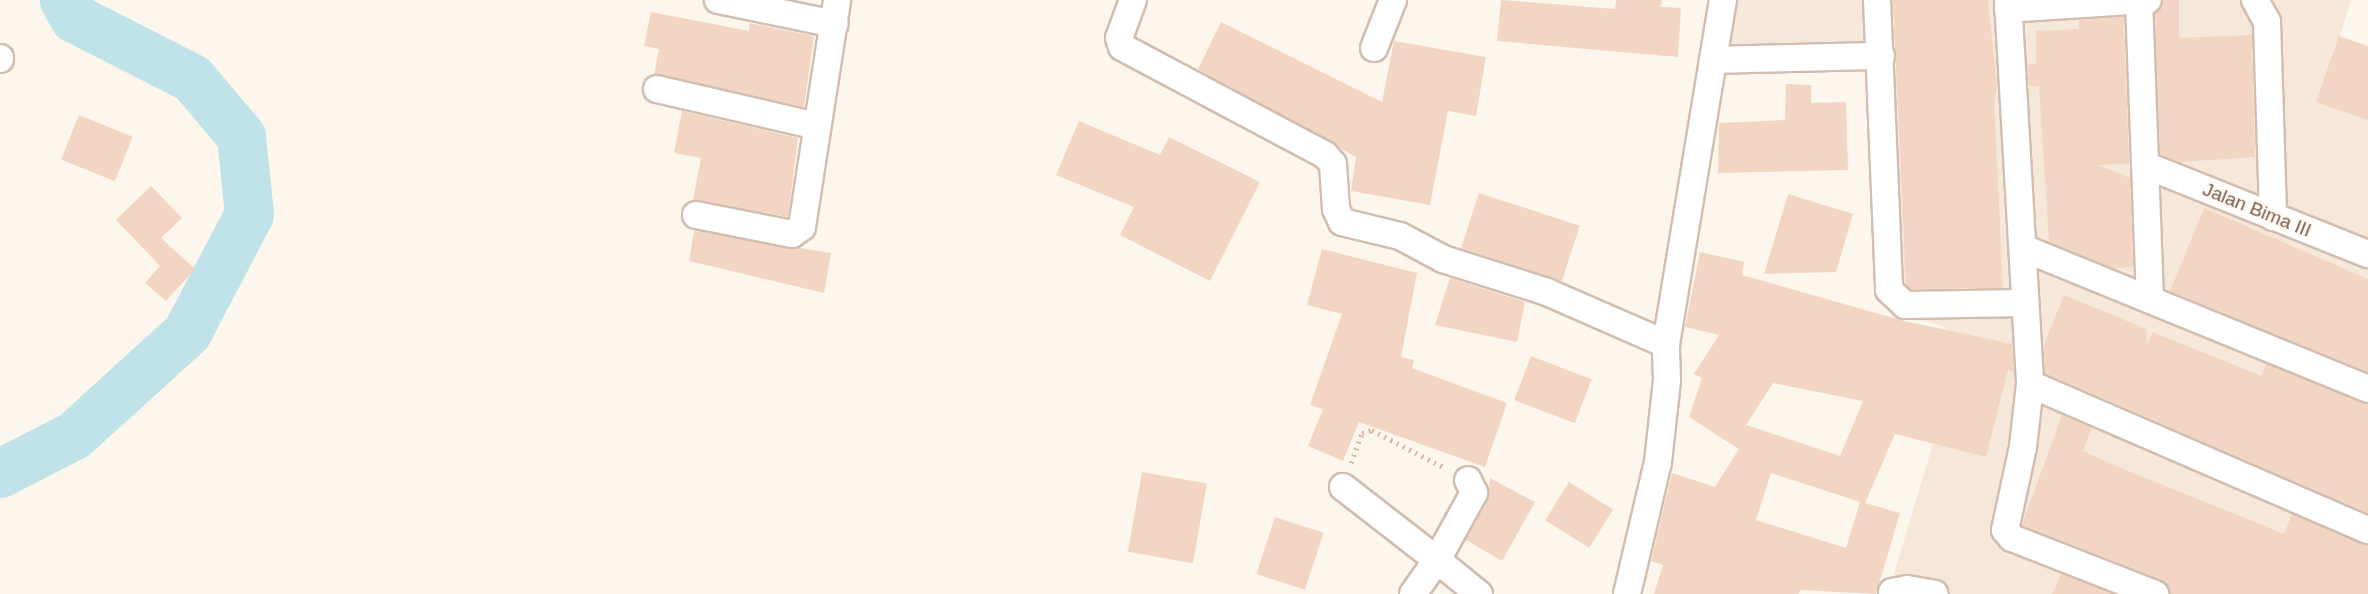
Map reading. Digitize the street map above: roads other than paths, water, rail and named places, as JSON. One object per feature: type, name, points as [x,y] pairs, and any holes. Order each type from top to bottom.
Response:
[{"type":"street","points":[[696,215],[798,233],[836,12],[718,0]]},
{"type":"street","points":[[1133,0],[1119,38],[1122,47],[1325,155],[1334,164],[1336,209],[1342,222],[1400,236],[1443,259],[1547,292],[1666,344]]},
{"type":"street","points":[[1374,48],[1393,0]]},
{"type":"street","points":[[1628,594],[1658,462],[1666,344],[1723,0]]},
{"type":"street","points":[[1877,0],[1889,290],[1893,298],[1905,304],[2025,303]]},
{"type":"street","points":[[2139,0],[2150,300]]},
{"type":"street","points":[[2148,0],[2008,5],[2030,384],[2007,533],[2155,594]]},
{"type":"street","points":[[2255,0],[2267,22],[2273,216]]},
{"type":"street","points":[[1713,60],[1881,56]]},
{"type":"street","points":[[657,89],[817,126]]},
{"type":"street","name":"Jalan Bima III","points":[[2145,165],[2368,254]]},
{"type":"street","points":[[2023,248],[2368,389]]},
{"type":"street","points":[[2030,384],[2368,530]]},
{"type":"street","points":[[1413,594],[1437,560],[1474,493],[1468,480]]},
{"type":"street","points":[[1343,487],[1479,594]]},
{"type":"street","points":[[1892,592],[1907,589],[1935,594]]},
{"type":"waterway","points":[[0,473],[74,435],[187,332],[249,214],[241,136],[192,78],[74,18],[64,0]]}]
